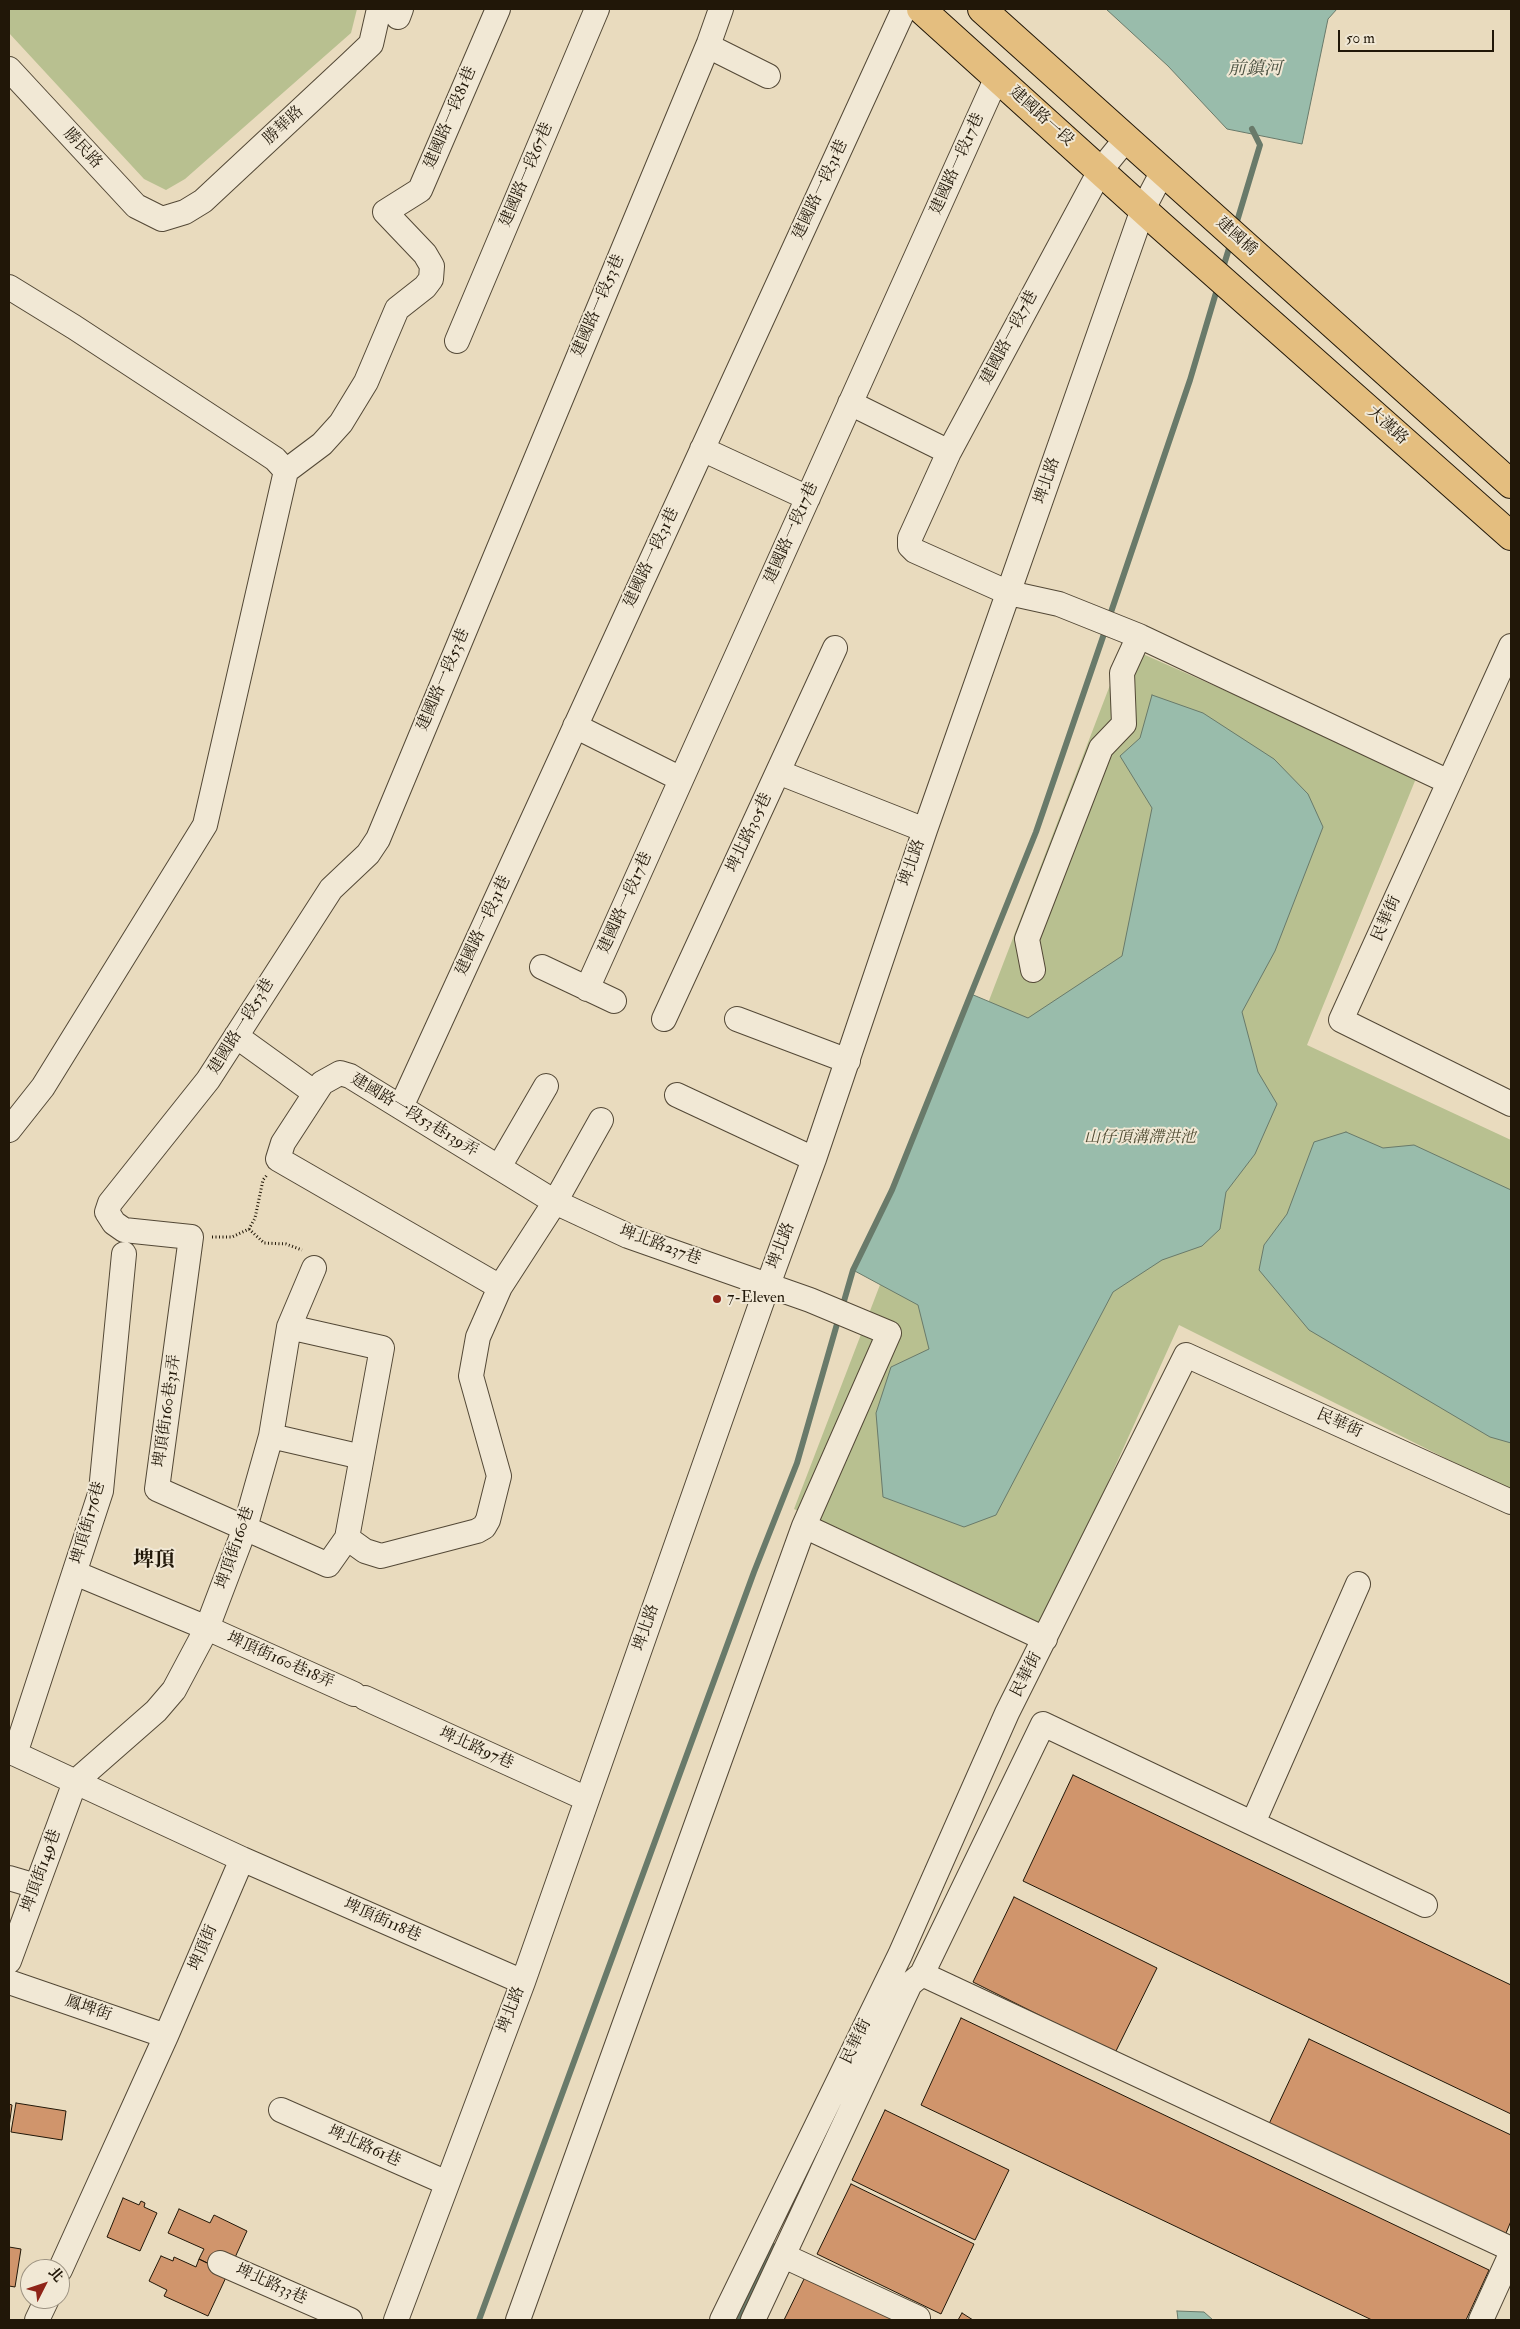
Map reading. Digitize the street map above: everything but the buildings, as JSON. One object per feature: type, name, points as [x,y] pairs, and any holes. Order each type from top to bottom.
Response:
[{"type":"main road","name":"建國路一段","points":[[921,9],[1152,217]]},
{"type":"main road","points":[[982,9],[1163,171]]},
{"type":"main road","name":"建國橋","points":[[1163,171],[1511,484]]},
{"type":"main road","name":"大漢路","points":[[1152,217],[1511,536]]},
{"type":"street","name":"建國路一段81巷","points":[[286,471],[322,444],[341,423],[366,382],[397,309],[425,287],[431,279],[432,266],[425,254],[385,212],[420,190],[498,9]]},
{"type":"street","name":"建國路一段67巷","points":[[457,340],[597,9]]},
{"type":"street","name":"建國路一段53巷","points":[[191,1237],[124,1230],[114,1223],[107,1212],[110,1203],[208,1080],[331,889],[368,854],[378,839],[708,46],[721,9]]},
{"type":"street","name":"建國路一段31巷","points":[[401,1107],[904,9]]},
{"type":"street","name":"勝華路","points":[[162,219],[185,212],[203,201],[371,44],[393,12]]},
{"type":"street","points":[[708,46],[768,76]]},
{"type":"street","name":"勝民路","points":[[9,69],[136,206],[162,219]]},
{"type":"street","name":"建國路一段17巷","points":[[587,989],[997,77]]},
{"type":"street","name":"建國路一段7巷","points":[[1009,593],[915,551],[910,546],[910,538],[949,452],[1100,171],[1126,139]]},
{"type":"street","name":"埤北路","points":[[396,2320],[523,1982],[767,1285],[814,1159],[925,830],[1009,593],[1152,217],[1163,171]]},
{"type":"street","points":[[9,287],[74,327],[263,451],[275,459],[286,471],[205,825],[43,1087],[9,1130]]},
{"type":"street","points":[[850,403],[949,452]]},
{"type":"street","points":[[702,449],[808,498]]},
{"type":"street","points":[[1009,593],[1059,604],[1139,636],[1449,782]]},
{"type":"street","points":[[1033,970],[1027,939],[1101,748],[1124,724],[1122,672],[1139,636]]},
{"type":"street","name":"民華街","points":[[1511,646],[1341,1020],[1511,1104]]},
{"type":"street","name":"埤北路305巷","points":[[664,1019],[835,648]]},
{"type":"street","points":[[576,726],[681,779]]},
{"type":"street","points":[[778,772],[925,830]]},
{"type":"street","points":[[542,967],[614,1001]]},
{"type":"street","points":[[737,1019],[848,1061]]},
{"type":"street","points":[[236,1036],[315,1094]]},
{"type":"street","name":"建國路一段53巷139弄","points":[[278,1159],[283,1143],[322,1083],[340,1073],[350,1076],[555,1202]]},
{"type":"street","points":[[499,1167],[546,1086]]},
{"type":"street","points":[[677,1095],[814,1159]]},
{"type":"street","points":[[347,1538],[365,1551],[381,1556],[477,1531],[488,1520],[499,1476],[471,1376],[478,1337],[500,1287],[555,1202],[601,1120]]},
{"type":"street","points":[[278,1159],[500,1287]]},
{"type":"street","name":"埤北路237巷","points":[[555,1202],[628,1236],[810,1300],[889,1333],[804,1526]]},
{"type":"street","name":"埤頂街160巷31弄","points":[[191,1237],[157,1489],[245,1528]]},
{"type":"street","name":"埤頂街176巷","points":[[12,1753],[101,1491],[124,1254]]},
{"type":"street","name":"埤頂街160巷","points":[[74,1782],[156,1711],[174,1690],[207,1628],[245,1528],[271,1436],[289,1327],[314,1268]]},
{"type":"street","points":[[245,1528],[328,1565],[347,1538],[382,1348],[289,1327]]},
{"type":"street","name":"民華街","points":[[722,2320],[900,1954],[1007,1714],[1186,1355],[1511,1502]]},
{"type":"street","points":[[271,1436],[362,1458]]},
{"type":"street","points":[[518,2320],[804,1526],[1045,1639]]},
{"type":"street","name":"埤頂街160巷18弄","points":[[74,1573],[207,1628],[360,1696]]},
{"type":"street","points":[[1253,1824],[1358,1584]]},
{"type":"street","name":"埤北路97巷","points":[[360,1696],[587,1799]]},
{"type":"street","points":[[753,2320],[910,1984],[922,1974],[1043,1724],[1425,1905]]},
{"type":"street","points":[[12,1753],[242,1859]]},
{"type":"street","name":"埤頂街149巷","points":[[9,1960],[74,1782]]},
{"type":"street","name":"埤頂街118巷","points":[[242,1859],[523,1982]]},
{"type":"street","name":"埤頂街","points":[[65,2259],[166,2036],[242,1859]]},
{"type":"street","points":[[9,1878],[36,1886]]},
{"type":"street","points":[[922,1974],[1511,2249]]},
{"type":"street","name":"鳳埤街","points":[[9,1982],[166,2036]]},
{"type":"street","name":"埤北路61巷","points":[[281,2110],[447,2183]]},
{"type":"street","points":[[1481,2320],[1511,2254]]},
{"type":"street","points":[[784,2256],[918,2318]]},
{"type":"street","name":"埤北路33巷","points":[[220,2263],[350,2320]]},
{"type":"path","points":[[191,1237],[232,1237],[249,1229],[255,1218],[263,1180],[278,1159]]},
{"type":"path","points":[[249,1229],[264,1243],[286,1244],[305,1251],[314,1268]]},
{"type":"green space","points":[[9,9],[357,9],[351,33],[185,179],[166,190],[144,179],[9,33]]},
{"type":"green space","name":"山仔頂溝滯洪池","points":[[1125,646],[1417,776],[1307,1045],[1511,1140],[1511,1491],[1179,1325],[1043,1626],[794,1509]]},
{"type":"water","name":"前鎮河","points":[[1106,9],[1337,9],[1328,19],[1302,144],[1227,129],[1168,66]]},
{"type":"water","points":[[1152,695],[1203,713],[1274,759],[1308,794],[1323,827],[1275,951],[1242,1012],[1258,1072],[1277,1104],[1255,1154],[1226,1192],[1220,1229],[1202,1246],[1162,1260],[1113,1292],[996,1515],[964,1527],[883,1497],[876,1413],[891,1367],[929,1349],[918,1305],[853,1270],[892,1190],[971,994],[1028,1018],[1122,956],[1152,808],[1120,756],[1140,738]]},
{"type":"water","points":[[1346,1132],[1383,1148],[1414,1145],[1511,1190],[1511,1443],[1490,1437],[1309,1330],[1259,1270],[1264,1245],[1287,1214],[1314,1142]]},
{"type":"water","points":[[1177,2311],[1204,2312],[1213,2320],[1178,2320]]},
{"type":"waterway","points":[[1235,228],[1260,145],[1252,129]]},
{"type":"waterway","points":[[1222,271],[1231,242]]},
{"type":"waterway","points":[[1109,618],[1190,380],[1218,286]]},
{"type":"waterway","points":[[842,1308],[853,1270],[892,1190],[1036,832],[1106,628]]},
{"type":"waterway","points":[[479,2320],[754,1572],[797,1463],[839,1317]]},
{"type":"waterway","points":[[739,2320],[774,2246]]},
{"type":"place","name":"7-Eleven","points":[[717,1299]]},
{"type":"district","name":"埤頂","points":[[154,1561]]}]
